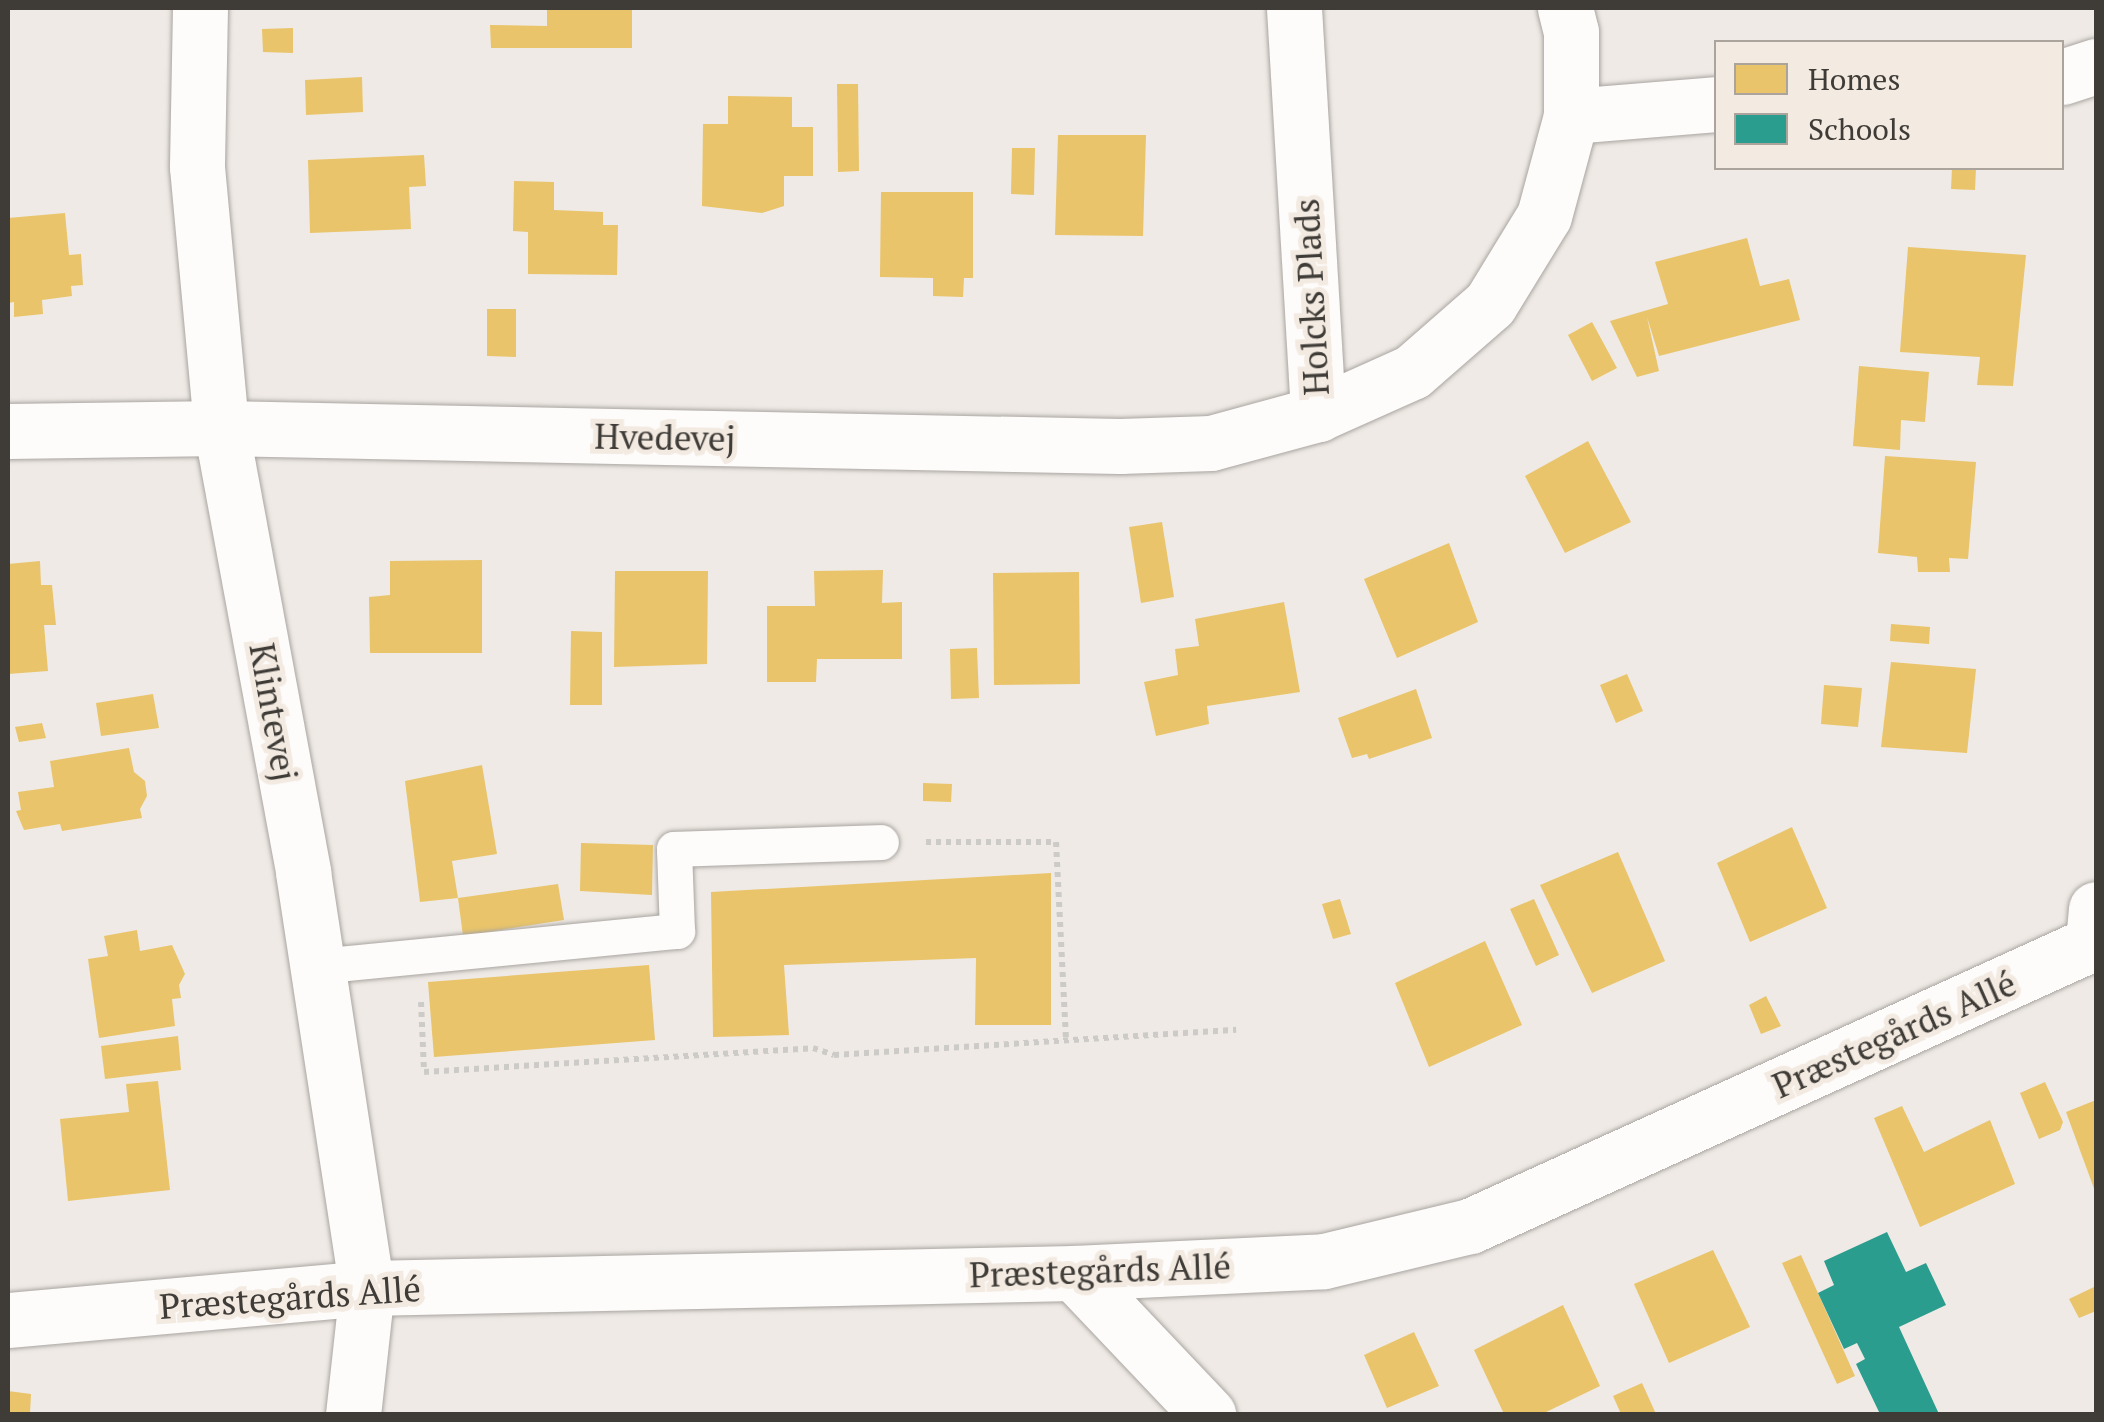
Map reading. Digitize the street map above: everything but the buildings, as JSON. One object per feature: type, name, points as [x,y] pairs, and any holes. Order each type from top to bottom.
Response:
[{"type":"street","name":"Klintevej","points":[[200,8],[197,167],[221,428],[318,966],[367,1288],[353,1414]]},
{"type":"street","name":"Holcks Plads","points":[[1294,8],[1318,414],[1412,372],[1490,304],[1544,216],[1571,116],[1570,32],[1565,8]]},
{"type":"street","points":[[2064,76],[2096,66]]},
{"type":"street","points":[[1571,116],[1714,104]]},
{"type":"street","name":"Hvedevej","points":[[8,430],[221,428],[1120,446],[1211,443],[1318,414]]},
{"type":"street","name":"Præstegårds Allé","points":[[8,1320],[367,1288],[1074,1273],[1324,1261],[1470,1226],[2094,943],[2096,909]]},
{"type":"street","points":[[1074,1273],[1208,1414]]},
{"type":"lane","points":[[318,966],[677,932],[674,849],[882,842]]},
{"type":"path","points":[[882,842],[1056,842],[1066,1041]]},
{"type":"path","points":[[419,956],[424,1072],[813,1048],[834,1055],[1236,1030]]}]
